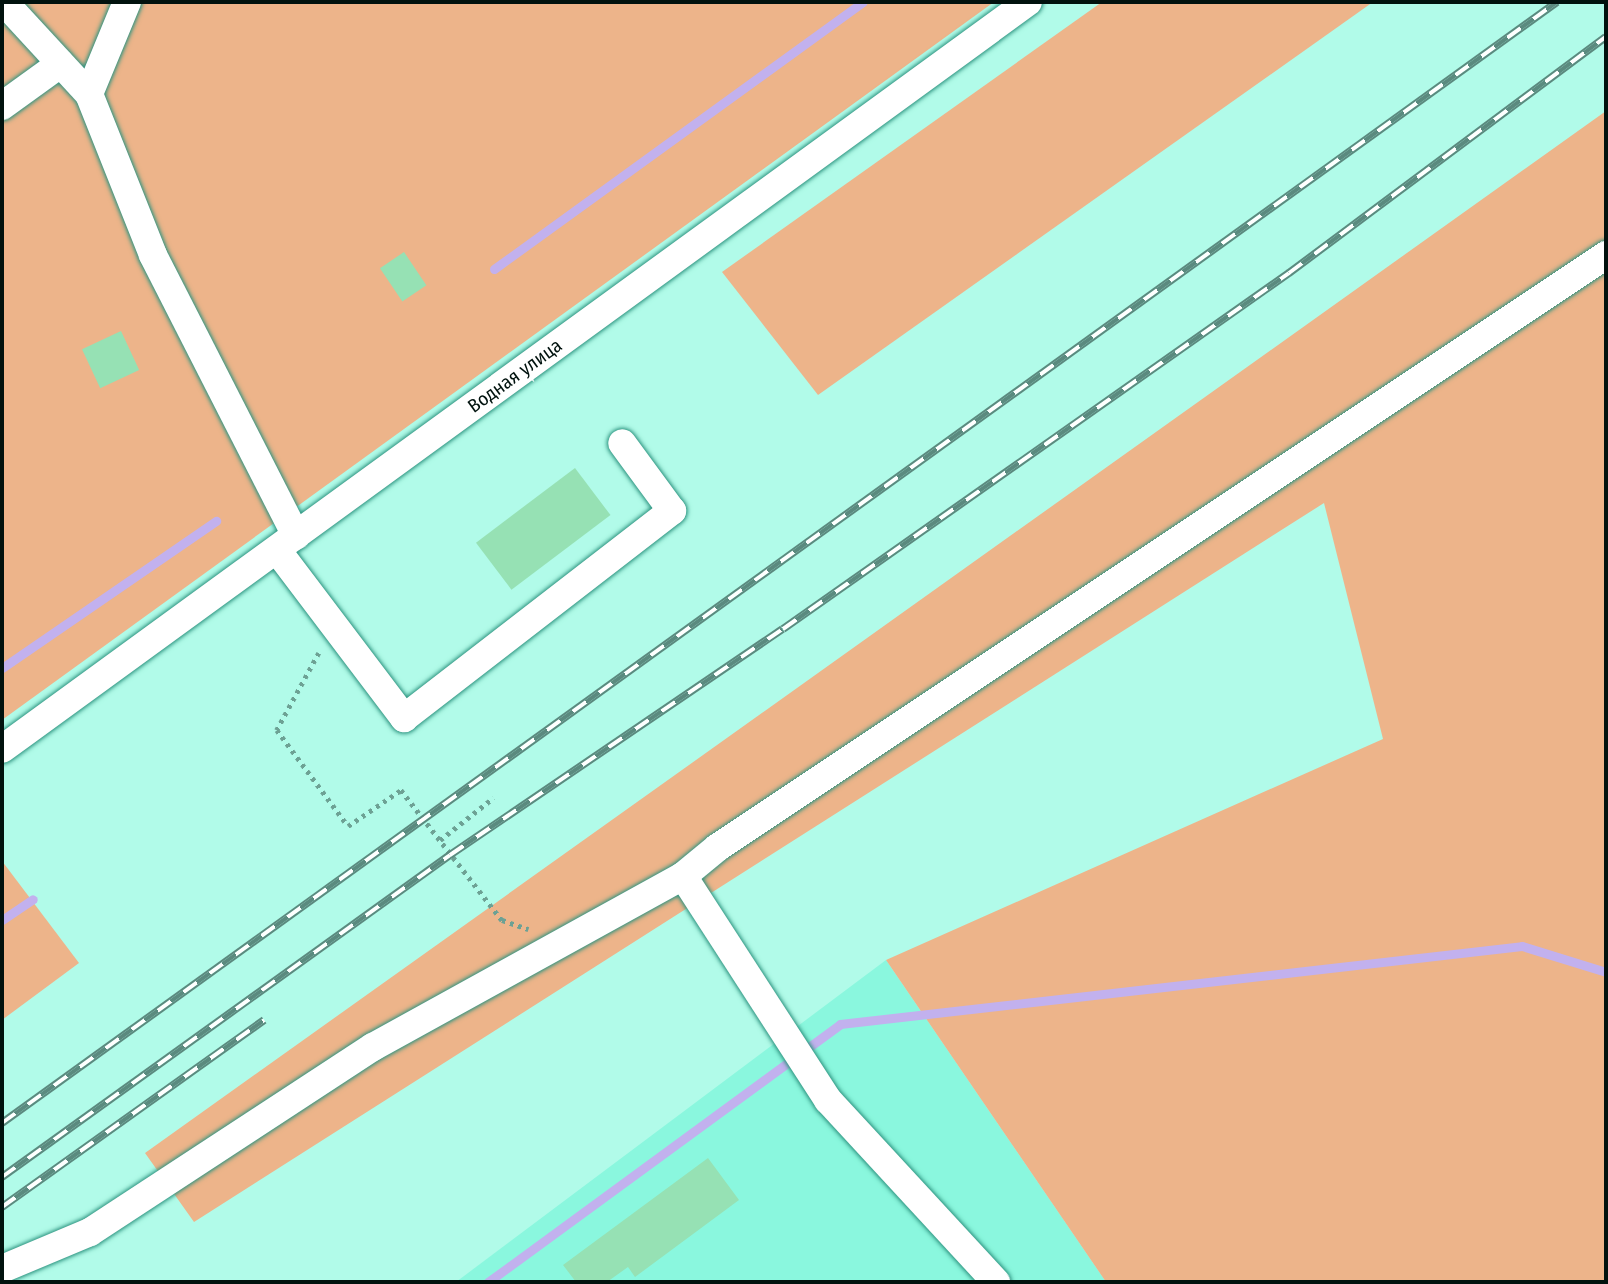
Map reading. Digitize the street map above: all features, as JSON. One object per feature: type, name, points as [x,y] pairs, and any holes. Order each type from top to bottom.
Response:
[{"type":"street","points":[[4,2],[89,94],[153,255],[287,543],[334,624],[404,718],[672,511],[622,443]]},
{"type":"street","points":[[89,94],[127,2]]},
{"type":"street","name":"Водная улица","points":[[2,750],[1028,2]]},
{"type":"street","points":[[2,106],[60,64]]},
{"type":"street","points":[[2,1269],[90,1232],[373,1047],[683,876],[717,848],[1606,255]]},
{"type":"street","points":[[683,876],[828,1100],[996,1282]]},
{"type":"path","points":[[334,624],[277,730],[348,827],[401,790],[502,920],[533,931]]},
{"type":"path","points":[[440,840],[493,799]]},
{"type":"shaded area","points":[[2,2],[994,2],[2,720]]},
{"type":"shaded area","points":[[1102,2],[1373,2],[818,395],[722,272]]},
{"type":"shaded area","points":[[1606,111],[1606,1282],[1106,1282],[886,960],[1383,739],[1324,503],[194,1222],[145,1153]]},
{"type":"shaded area","points":[[2,861],[79,963],[2,1020]]},
{"type":"shaded area","points":[[886,960],[1106,1282],[456,1282]]},
{"type":"building","points":[[404,252],[426,285],[402,301],[380,268]]},
{"type":"building","points":[[121,331],[139,370],[100,388],[82,349]]},
{"type":"building","points":[[575,468],[611,515],[511,590],[476,543]]},
{"type":"building","points":[[708,1158],[739,1200],[635,1277],[628,1267],[607,1282],[576,1282],[563,1265]]},
{"type":"waterway","points":[[494,269],[863,2]]},
{"type":"waterway","points":[[2,668],[216,521]]},
{"type":"waterway","points":[[2,920],[33,899]]},
{"type":"waterway","points":[[488,1282],[840,1024],[1522,946],[1606,972]]},
{"type":"railway","points":[[2,1123],[1557,2]]},
{"type":"railway","points":[[2,1177],[450,855],[783,629],[1289,273],[1606,37]]},
{"type":"railway","points":[[2,1207],[264,1020]]}]
